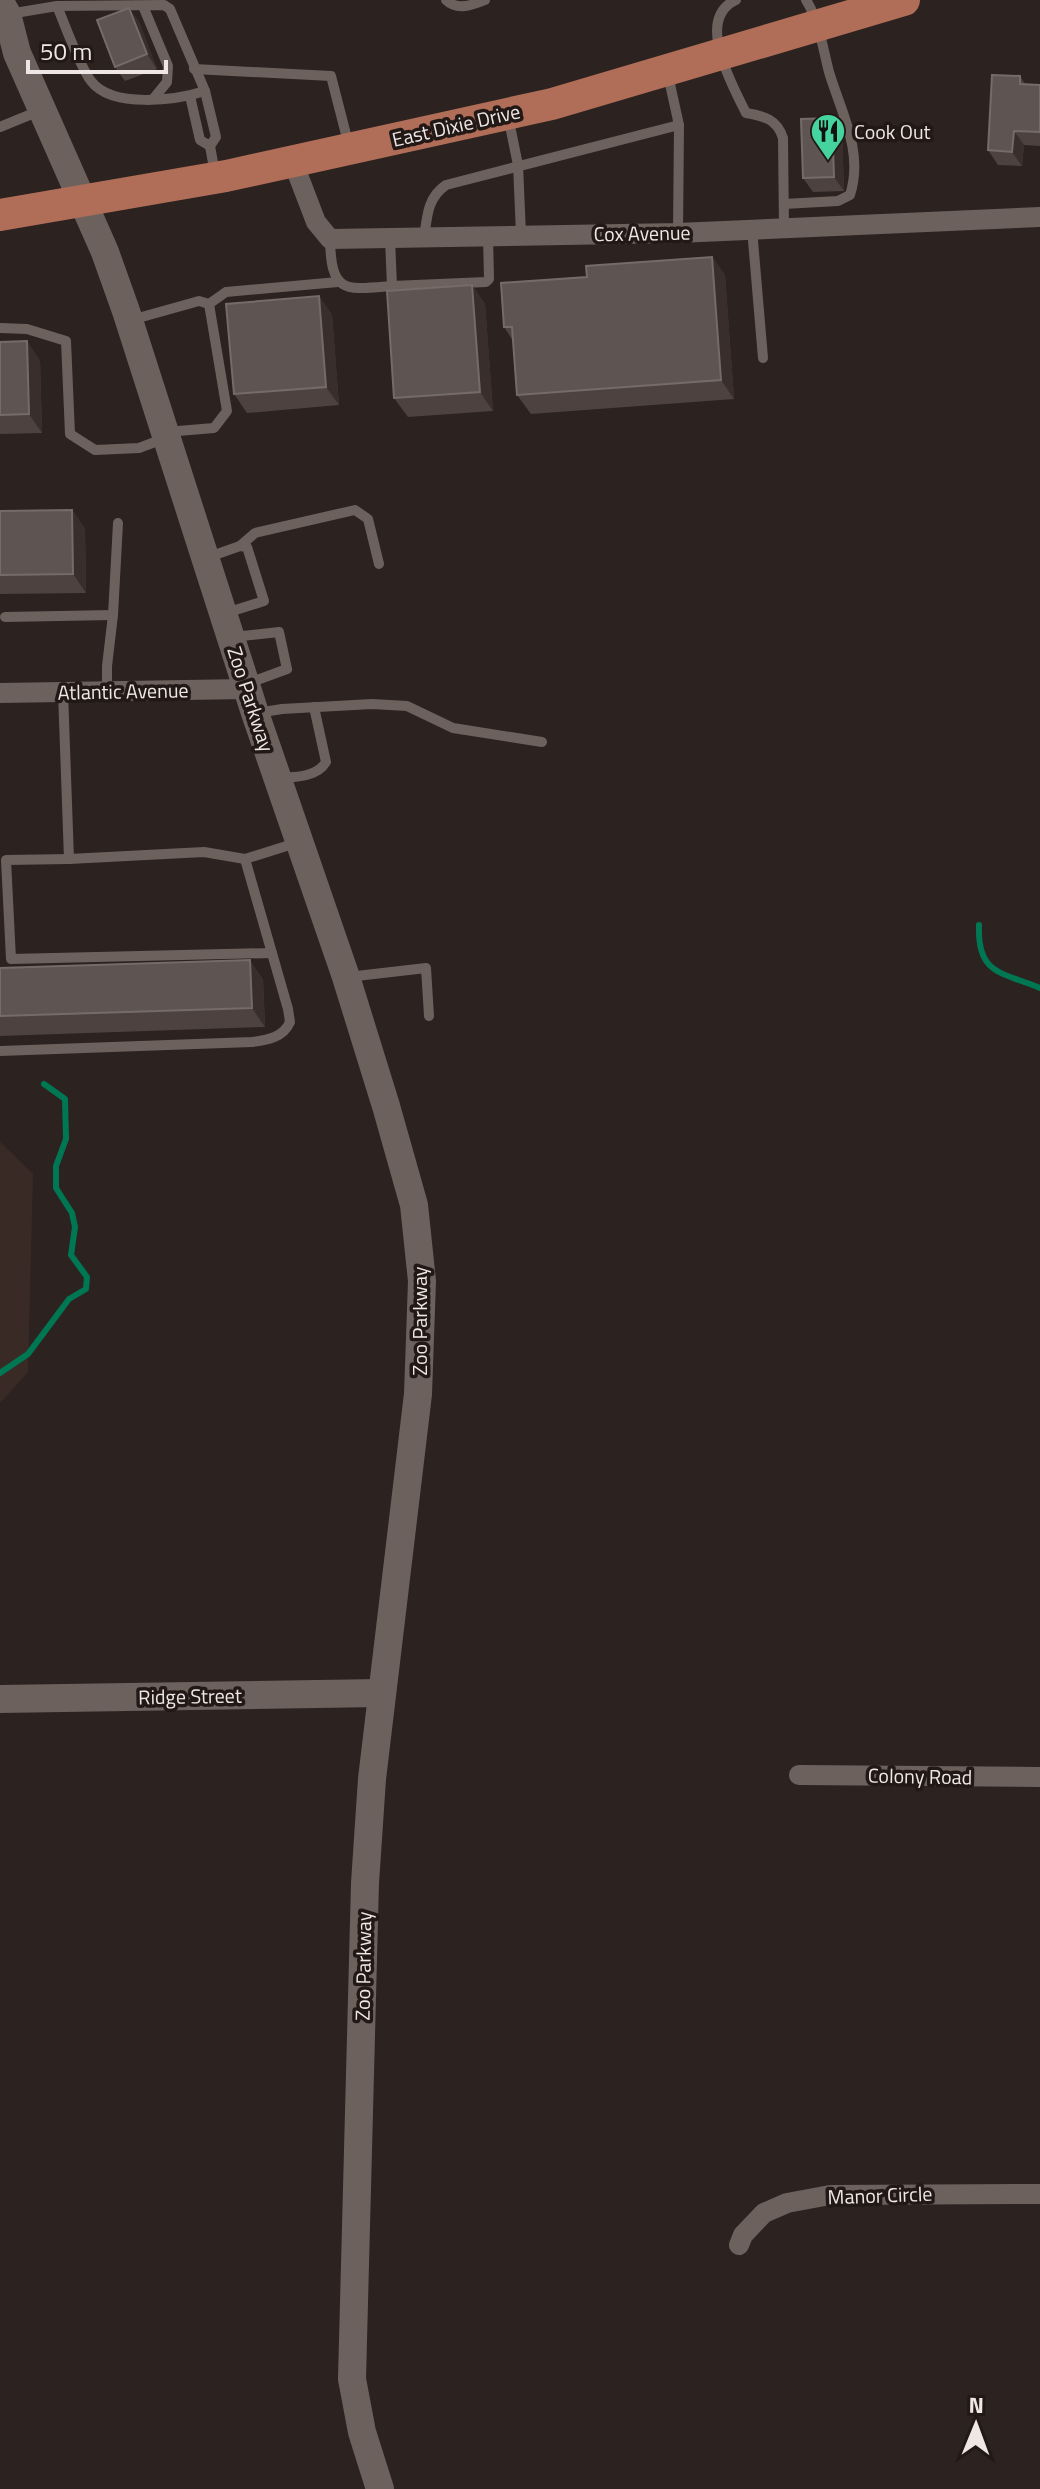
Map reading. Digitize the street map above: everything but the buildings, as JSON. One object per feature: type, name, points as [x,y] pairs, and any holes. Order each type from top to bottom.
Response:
[{"type":"main road","name":"East Dixie Drive","points":[[0,215],[216,178],[552,104],[719,54],[811,13],[904,0]]},
{"type":"main road","name":"Zoo Parkway","points":[[3,8],[12,54],[41,110],[105,252],[129,321],[249,696],[346,977],[414,1205],[422,1281],[418,1394],[380,1693],[365,1883],[352,2379],[362,2432],[380,2489]]},
{"type":"main road","name":"Ridge Street","points":[[0,1699],[380,1693]]},
{"type":"street","points":[[293,162],[316,222],[330,239]]},
{"type":"street","name":"Cox Avenue","points":[[330,239],[678,233],[1040,217]]},
{"type":"street","name":"Atlantic Avenue","points":[[0,693],[107,691],[249,696]]},
{"type":"street","name":"Colony Road","points":[[799,1775],[1040,1777]]},
{"type":"street","name":"Manor Circle","points":[[739,2245],[743,2235],[764,2213],[787,2203],[824,2196],[1040,2194]]},
{"type":"lane","points":[[446,0],[459,6],[485,0]]},
{"type":"lane","points":[[736,0],[720,16],[719,54],[746,113],[767,117],[780,127],[783,138],[784,228]]},
{"type":"lane","points":[[3,8],[164,5],[170,9],[205,91],[216,137],[210,146],[216,178]]},
{"type":"lane","points":[[57,6],[92,83],[116,97],[135,100],[190,96],[205,91]]},
{"type":"lane","points":[[143,6],[168,66],[167,82],[154,98]]},
{"type":"lane","points":[[784,204],[838,201],[850,195],[854,183],[849,125],[811,13]]},
{"type":"lane","points":[[194,69],[331,76],[349,150]]},
{"type":"lane","points":[[667,70],[679,125],[678,233]]},
{"type":"lane","points":[[190,96],[200,140],[210,146]]},
{"type":"lane","points":[[0,127],[41,110]]},
{"type":"lane","points":[[508,114],[518,165],[521,234]]},
{"type":"lane","points":[[424,239],[428,207],[436,192],[446,185],[679,125]]},
{"type":"lane","points":[[752,229],[763,358]]},
{"type":"lane","points":[[209,304],[226,292],[338,282],[350,289],[486,282],[489,279],[488,236]]},
{"type":"lane","points":[[330,239],[330,262],[338,282]]},
{"type":"lane","points":[[390,239],[392,286]]},
{"type":"lane","points":[[129,321],[199,301],[209,304]]},
{"type":"lane","points":[[0,328],[27,329],[66,341],[70,434],[95,450],[139,448],[164,435],[214,428],[227,411],[209,304]]},
{"type":"lane","points":[[206,558],[240,546],[255,533],[355,510],[368,519],[379,564]]},
{"type":"lane","points":[[107,691],[118,523]]},
{"type":"lane","points":[[228,626],[264,601],[247,547],[240,546]]},
{"type":"lane","points":[[5,617],[113,615]]},
{"type":"lane","points":[[228,626],[279,632],[287,669],[249,696]]},
{"type":"lane","points":[[63,692],[69,859]]},
{"type":"lane","points":[[249,696],[314,707],[407,706],[453,728],[542,742]]},
{"type":"lane","points":[[278,778],[323,768],[326,762],[314,707]]},
{"type":"lane","points":[[272,953],[11,959],[6,860],[204,852],[245,859],[298,842]]},
{"type":"lane","points":[[0,1051],[268,1040],[281,1034],[290,1022],[245,859]]},
{"type":"lane","points":[[346,977],[426,968],[429,1016]]},
{"type":"shaded area","points":[[0,1142],[33,1174],[28,1372],[0,1403]]},
{"type":"waterway","points":[[979,925],[979,941],[987,963],[1003,974],[1040,988]]},
{"type":"waterway","points":[[0,1373],[28,1354],[69,1299],[86,1289],[87,1277],[71,1255],[75,1227],[72,1213],[56,1188],[56,1166],[66,1139],[65,1099],[44,1084]]},
{"type":"place","name":"Cook Out","points":[[828,162]]}]
